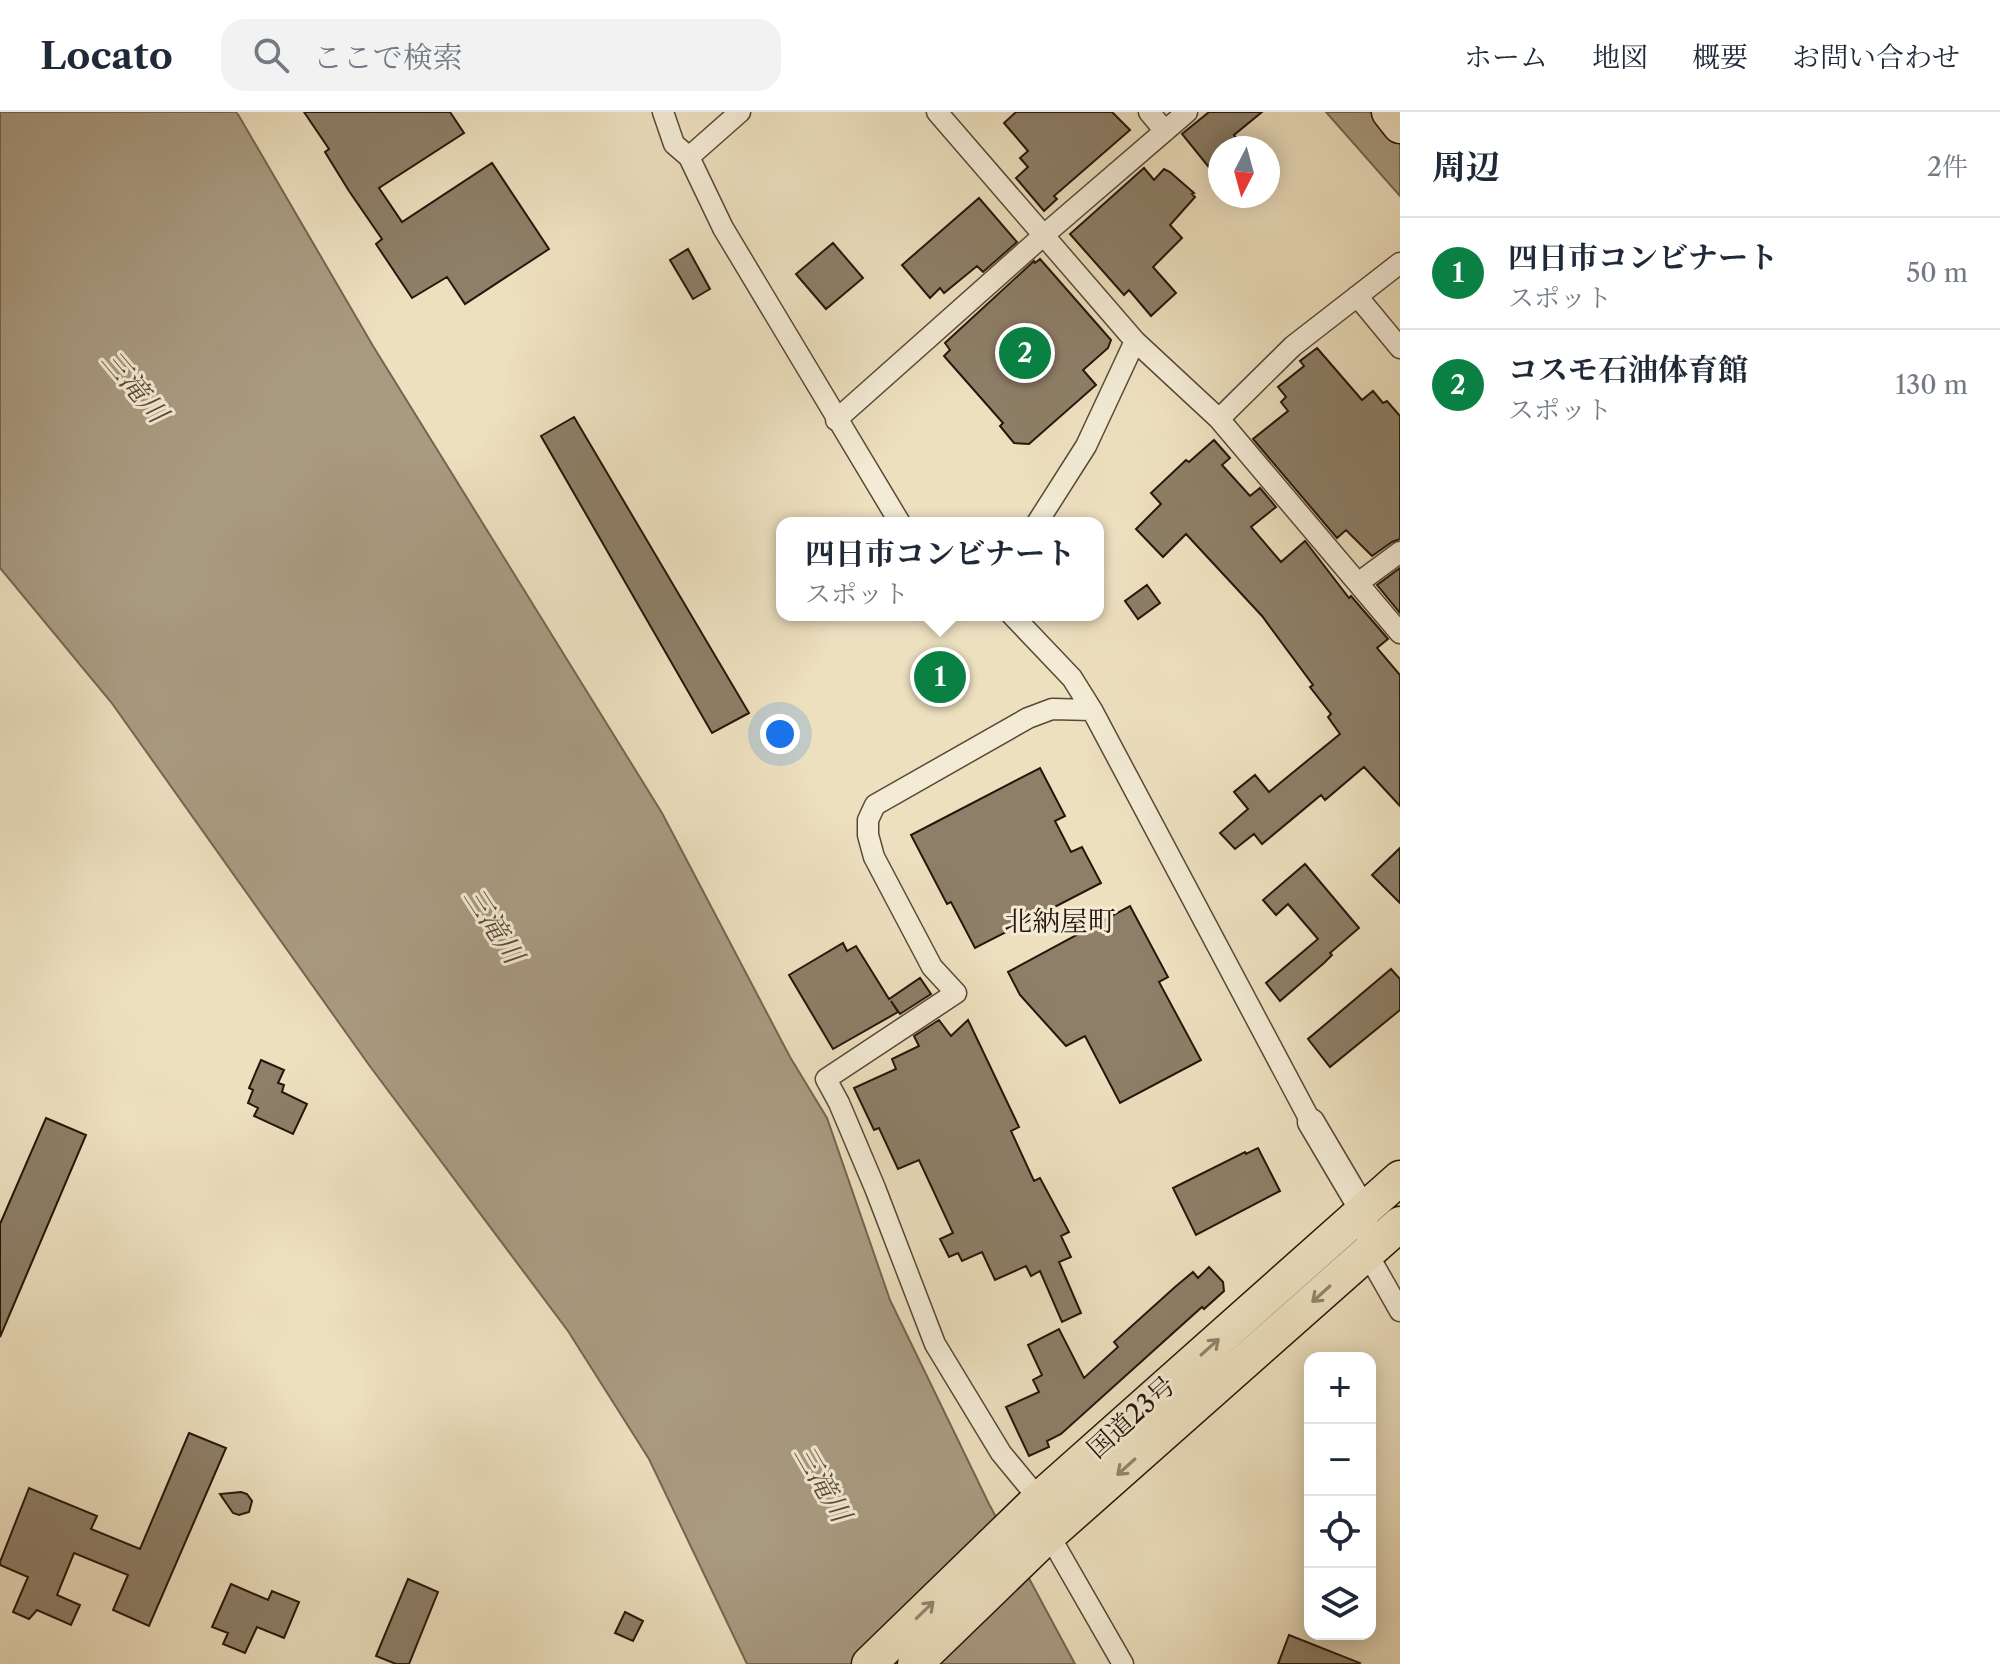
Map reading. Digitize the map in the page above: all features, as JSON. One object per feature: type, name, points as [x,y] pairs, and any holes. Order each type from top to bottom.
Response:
[{"type":"highway","points":[[1389,112],[1400,126]]},
{"type":"highway","name":"国道23号","points":[[915,1664],[1039,1522],[1400,1178]]},
{"type":"highway","name":"国道23号","points":[[869,1664],[1400,1224]]},
{"type":"street","points":[[663,112],[674,144],[689,157],[723,228],[896,517]]},
{"type":"street","points":[[689,157],[740,112]]},
{"type":"street","points":[[937,112],[1135,341],[1219,419],[1400,633]]},
{"type":"street","points":[[1149,112],[1165,131]]},
{"type":"street","points":[[836,420],[1187,112]]},
{"type":"street","points":[[1219,419],[1293,346],[1400,263]]},
{"type":"street","points":[[1357,296],[1400,348]]},
{"type":"street","points":[[1041,517],[1086,446],[1135,341]]},
{"type":"street","points":[[1358,583],[1400,552]]},
{"type":"street","points":[[1018,621],[1072,678],[1092,710],[1311,1122],[1363,1210],[1367,1253],[1400,1311]]},
{"type":"street","points":[[1092,710],[1052,709],[1028,718],[875,805],[868,820],[868,835],[874,857],[932,967],[956,993],[826,1079],[875,1188],[935,1344],[1123,1664]]},
{"type":"water","name":"三滝川","points":[[0,112],[236,112],[239,116],[373,346],[662,813],[790,1057],[827,1118],[890,1300],[989,1504],[1075,1664],[747,1664],[649,1459],[568,1331],[369,1065],[111,702],[0,568]]},
{"type":"water","points":[[1326,112],[1400,112],[1400,196]]},
{"type":"building","points":[[304,112],[450,112],[464,133],[379,188],[402,222],[492,163],[549,249],[465,304],[447,277],[412,298],[376,244],[382,239],[325,152],[329,149]]},
{"type":"building","points":[[1016,112],[1112,112],[1130,130],[1054,196],[1057,199],[1044,211],[1016,178],[1028,167],[1020,158],[1028,151],[1004,123]]},
{"type":"building","points":[[1209,112],[1262,112],[1235,136],[1208,136],[1208,166],[1182,134]]},
{"type":"building","points":[[1144,168],[1154,180],[1164,169],[1170,172],[1195,197],[1170,225],[1182,238],[1153,267],[1176,293],[1151,316],[1129,290],[1124,295],[1070,234]]},
{"type":"building","points":[[979,198],[1017,242],[983,272],[977,266],[944,293],[940,288],[930,298],[902,265]]},
{"type":"building","points":[[833,243],[863,278],[826,309],[796,274]]},
{"type":"building","points":[[688,249],[710,289],[693,299],[670,260]]},
{"type":"building","points":[[1040,259],[1111,340],[1108,348],[1083,370],[1096,385],[1029,444],[1014,443],[1000,426],[1003,423],[944,356],[950,350],[945,343],[1034,261]]},
{"type":"building","points":[[1317,348],[1362,400],[1373,391],[1400,416],[1400,539],[1372,556],[1346,530],[1337,538],[1253,439],[1288,411],[1281,402],[1286,397],[1278,387],[1304,366],[1300,361]]},
{"type":"building","points":[[574,417],[749,713],[712,733],[541,436]]},
{"type":"building","points":[[1214,440],[1230,458],[1222,465],[1250,496],[1260,488],[1276,507],[1251,527],[1281,562],[1305,541],[1349,598],[1351,596],[1388,639],[1377,648],[1400,675],[1400,806],[1364,767],[1325,800],[1321,795],[1262,844],[1254,834],[1235,849],[1220,833],[1248,809],[1234,792],[1255,775],[1269,792],[1340,734],[1328,717],[1331,714],[1310,687],[1313,685],[1262,616],[1186,534],[1163,557],[1136,529],[1161,504],[1151,493],[1186,460],[1189,462]]},
{"type":"building","points":[[1400,568],[1400,613],[1377,585]]},
{"type":"building","points":[[1147,585],[1160,603],[1138,619],[1125,601]]},
{"type":"building","points":[[1040,768],[1065,816],[1055,821],[1071,852],[1082,847],[1101,883],[975,948],[951,902],[947,904],[911,835]]},
{"type":"building","points":[[1400,848],[1400,903],[1372,875]]},
{"type":"building","points":[[1305,864],[1359,928],[1280,1001],[1266,983],[1318,939],[1288,904],[1276,915],[1263,900]]},
{"type":"building","points":[[1130,906],[1168,977],[1159,982],[1201,1060],[1120,1103],[1085,1036],[1066,1046],[1020,995],[1008,972]]},
{"type":"building","points":[[843,943],[847,951],[856,946],[889,999],[920,978],[931,994],[900,1014],[891,1001],[898,1012],[833,1049],[789,975]]},
{"type":"building","points":[[1391,969],[1400,979],[1400,1010],[1330,1067],[1308,1039]]},
{"type":"building","points":[[939,1020],[951,1036],[968,1020],[1019,1127],[1011,1131],[1034,1181],[1040,1178],[1069,1232],[1061,1236],[1071,1257],[1059,1262],[1081,1313],[1062,1322],[1040,1271],[1031,1276],[1026,1266],[995,1280],[982,1252],[962,1261],[958,1253],[949,1257],[940,1239],[953,1233],[919,1160],[898,1169],[879,1128],[874,1130],[854,1088],[896,1069],[892,1059],[919,1046],[914,1036]]},
{"type":"building","points":[[261,1060],[284,1070],[278,1083],[284,1085],[282,1092],[307,1104],[293,1134],[254,1116],[258,1108],[248,1103],[253,1090],[249,1088]]},
{"type":"building","points":[[46,1118],[86,1135],[0,1337],[0,1224]]},
{"type":"building","points":[[1258,1148],[1280,1191],[1196,1235],[1173,1188]]},
{"type":"building","points":[[1209,1267],[1223,1282],[1224,1291],[1204,1309],[1202,1307],[1061,1434],[1047,1441],[1049,1447],[1029,1456],[1006,1407],[1039,1392],[1033,1380],[1042,1375],[1028,1345],[1059,1329],[1084,1378],[1118,1347],[1114,1342],[1175,1287],[1193,1272],[1198,1278]]},
{"type":"building","points":[[189,1433],[226,1448],[149,1626],[113,1610],[128,1575],[74,1553],[57,1595],[80,1605],[71,1625],[37,1610],[29,1619],[13,1612],[28,1577],[0,1565],[0,1562],[29,1488],[97,1516],[91,1529],[140,1549]]},
{"type":"building","points":[[241,1492],[252,1501],[249,1512],[239,1515],[233,1513],[220,1494]]},
{"type":"building","points":[[408,1579],[438,1592],[409,1664],[396,1664],[376,1656]]},
{"type":"building","points":[[231,1584],[268,1600],[272,1591],[299,1602],[284,1638],[257,1627],[245,1653],[223,1644],[228,1633],[212,1627]]},
{"type":"building","points":[[625,1612],[643,1621],[633,1641],[615,1633]]},
{"type":"building","points":[[1289,1635],[1360,1663],[1278,1664]]},
{"type":"place","name":"コスモ石油体育館","points":[[1025,353]]},
{"type":"place","name":"四日市コンビナート","points":[[940,677]]},
{"type":"district","name":"北納屋町","points":[[1060,921]]}]
